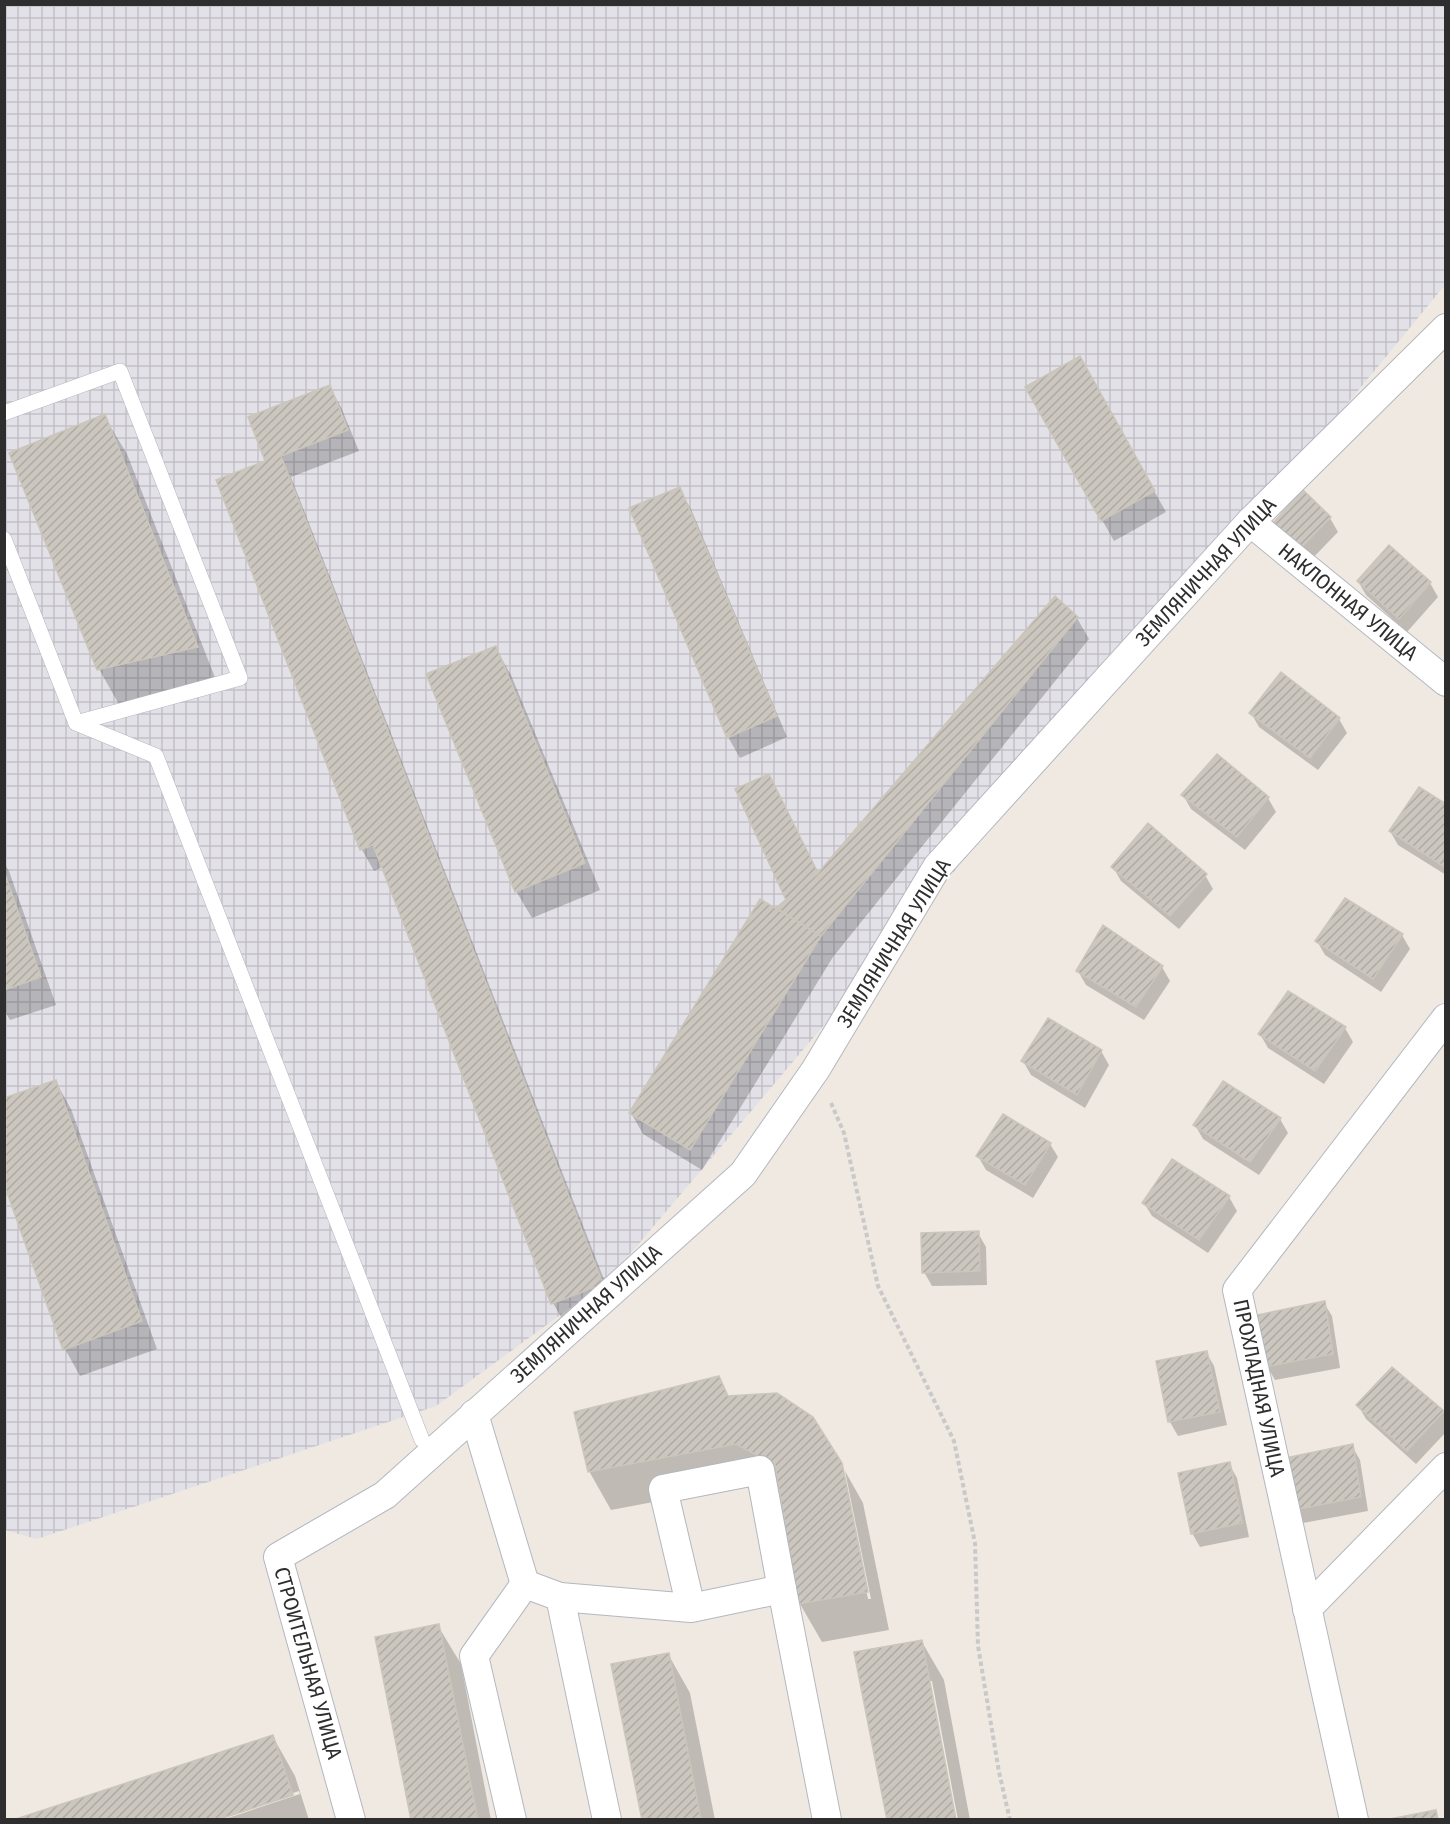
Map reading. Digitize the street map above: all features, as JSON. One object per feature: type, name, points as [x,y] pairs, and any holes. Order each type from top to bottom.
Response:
[{"type":"street","name":"ЗЕМЛЯНИЧНАЯ УЛИЦА","points":[[385,1495],[743,1174],[816,1069],[938,867],[1250,522],[1439,342]]},
{"type":"street","name":"НАКЛОННАЯ УЛИЦА","points":[[1250,522],[1446,682]]},
{"type":"street","name":"ПРОХЛАДНАЯ УЛИЦА","points":[[1354,1820],[1237,1290],[1446,1018]]},
{"type":"street","points":[[474,1414],[525,1584]]},
{"type":"street","points":[[1307,1609],[1446,1467]]},
{"type":"street","points":[[691,1608],[663,1489],[760,1470],[827,1820]]},
{"type":"street","name":"СТРОИТЕЛЬНАЯ УЛИЦА","points":[[351,1820],[278,1557],[385,1495]]},
{"type":"street","points":[[525,1584],[560,1597],[691,1608],[782,1590]]},
{"type":"street","points":[[512,1820],[474,1656],[525,1584]]},
{"type":"street","points":[[560,1597],[607,1820]]},
{"type":"lane","points":[[4,413],[120,371],[240,678],[76,723]]},
{"type":"lane","points":[[4,539],[76,723],[156,756],[422,1440]]},
{"type":"path","points":[[816,1069],[844,1133],[878,1286],[954,1441],[975,1543],[978,1646],[999,1772],[1010,1820]]},
{"type":"shaded area","points":[[4,5],[1446,5],[1445,285],[1250,522],[609,1279],[436,1406],[37,1539],[4,1530]]},
{"type":"building","points":[[1080,356],[1155,491],[1101,521],[1025,387]]},
{"type":"building","points":[[330,385],[348,430],[281,456],[603,1284],[551,1304],[373,845],[360,850],[216,480],[265,461],[248,417]]},
{"type":"building","points":[[105,414],[198,647],[97,670],[9,453]]},
{"type":"building","points":[[680,487],[777,716],[727,738],[629,508]]},
{"type":"building","points":[[1303,490],[1331,517],[1297,552],[1270,526]]},
{"type":"building","points":[[1389,545],[1431,582],[1399,619],[1357,581]]},
{"type":"building","points":[[1055,596],[1078,617],[821,936],[776,908],[818,873]]},
{"type":"building","points":[[496,646],[585,863],[515,892],[426,674]]},
{"type":"building","points":[[1281,672],[1340,718],[1310,758],[1249,713]]},
{"type":"building","points":[[1217,754],[1269,797],[1237,837],[1181,795]]},
{"type":"building","points":[[769,774],[818,873],[786,900],[735,789]]},
{"type":"building","points":[[1419,787],[1446,804],[1446,868],[1389,831]]},
{"type":"building","points":[[1148,823],[1207,874],[1170,916],[1111,867]]},
{"type":"building","points":[[4,871],[41,977],[4,990]]},
{"type":"building","points":[[1345,898],[1403,934],[1373,979],[1315,941]]},
{"type":"building","points":[[760,899],[821,936],[690,1150],[629,1113]]},
{"type":"building","points":[[1103,925],[1163,966],[1136,1007],[1076,971]]},
{"type":"building","points":[[1288,991],[1346,1027],[1315,1071],[1258,1034]]},
{"type":"building","points":[[1048,1018],[1102,1050],[1077,1095],[1021,1061]]},
{"type":"building","points":[[56,1080],[142,1321],[63,1350],[4,1184],[4,1098]]},
{"type":"building","points":[[1223,1081],[1281,1118],[1250,1162],[1193,1125]]},
{"type":"building","points":[[1003,1114],[1051,1143],[1025,1185],[976,1156]]},
{"type":"building","points":[[1172,1159],[1230,1196],[1199,1240],[1142,1203]]},
{"type":"building","points":[[979,1231],[980,1271],[922,1273],[921,1233]]},
{"type":"building","points":[[1325,1301],[1333,1354],[1265,1367],[1257,1315]]},
{"type":"building","points":[[1207,1351],[1220,1412],[1168,1422],[1156,1361]]},
{"type":"building","points":[[1392,1367],[1444,1411],[1407,1451],[1356,1405]]},
{"type":"building","points":[[719,1376],[728,1396],[777,1393],[813,1417],[842,1463],[868,1592],[798,1604],[775,1465],[736,1444],[588,1472],[574,1412]]},
{"type":"building","points":[[1353,1444],[1361,1497],[1293,1510],[1285,1458]]},
{"type":"building","points":[[1230,1462],[1242,1523],[1191,1534],[1178,1473]]},
{"type":"building","points":[[439,1624],[478,1820],[411,1820],[375,1637]]},
{"type":"building","points":[[922,1640],[956,1820],[887,1820],[854,1652]]},
{"type":"building","points":[[669,1653],[701,1820],[642,1820],[611,1664]]},
{"type":"building","points":[[273,1735],[293,1795],[217,1820],[13,1820]]},
{"type":"building","points":[[1436,1810],[1438,1820],[1385,1820]]}]
